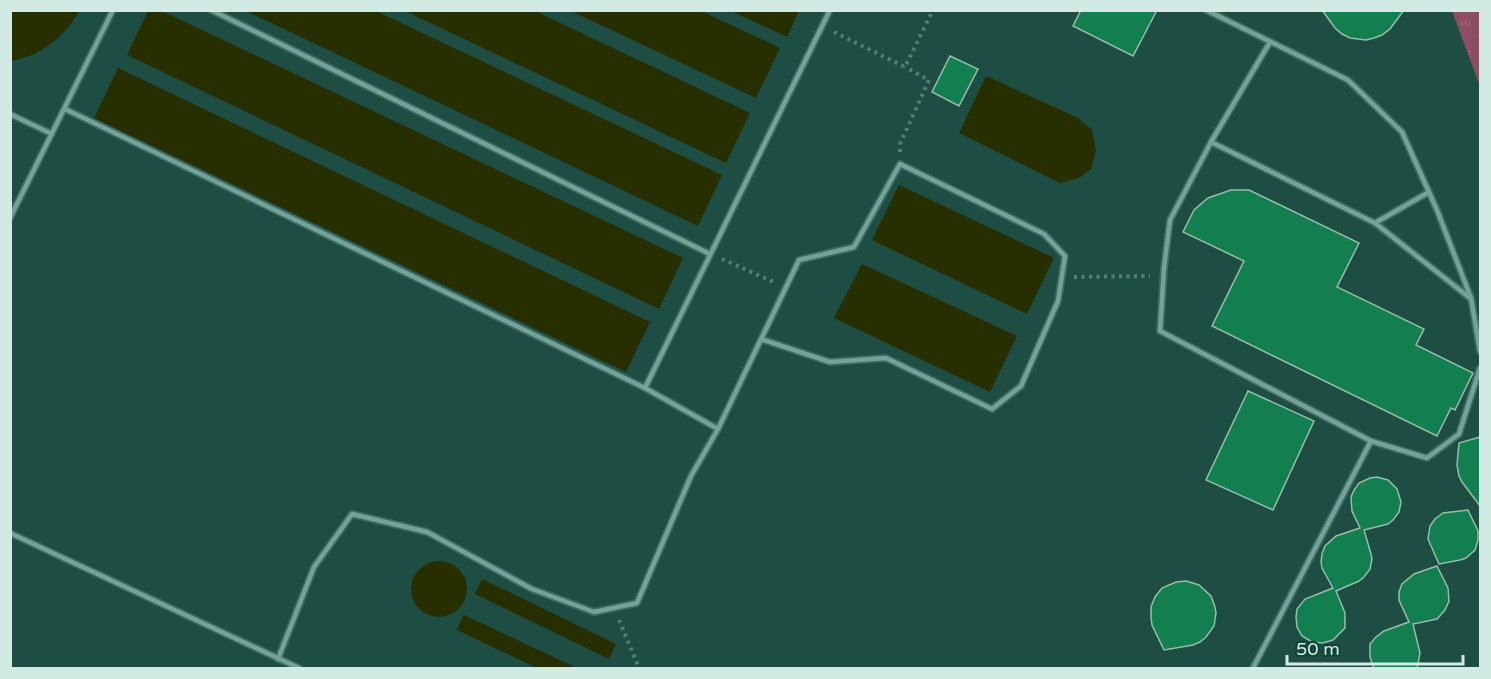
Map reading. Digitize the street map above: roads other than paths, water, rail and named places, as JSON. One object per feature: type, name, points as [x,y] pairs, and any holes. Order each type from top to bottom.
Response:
[{"type":"lane","points":[[10,218],[113,10]]},
{"type":"lane","points":[[211,10],[710,254]]},
{"type":"lane","points":[[645,388],[830,10]]},
{"type":"lane","points":[[1206,10],[1348,80],[1402,132],[1437,210],[1471,298],[1480,351]]},
{"type":"lane","points":[[1270,42],[1211,142],[1170,220],[1163,276],[1160,331],[1371,441],[1426,458],[1459,434],[1480,368]]},
{"type":"lane","points":[[65,109],[645,388],[718,429]]},
{"type":"lane","points":[[10,114],[52,134]]},
{"type":"lane","points":[[1211,142],[1376,223],[1471,298]]},
{"type":"lane","points":[[278,659],[315,567],[352,514],[427,532],[532,589],[594,612],[637,603],[691,476],[718,429],[761,339],[799,260],[854,247],[900,164],[1044,234],[1065,256],[1058,301],[1021,386],[992,409],[886,358],[830,362],[761,339]]},
{"type":"lane","points":[[1376,223],[1429,192]]},
{"type":"lane","points":[[1253,669],[1371,441]]},
{"type":"lane","points":[[10,533],[299,669]]}]
